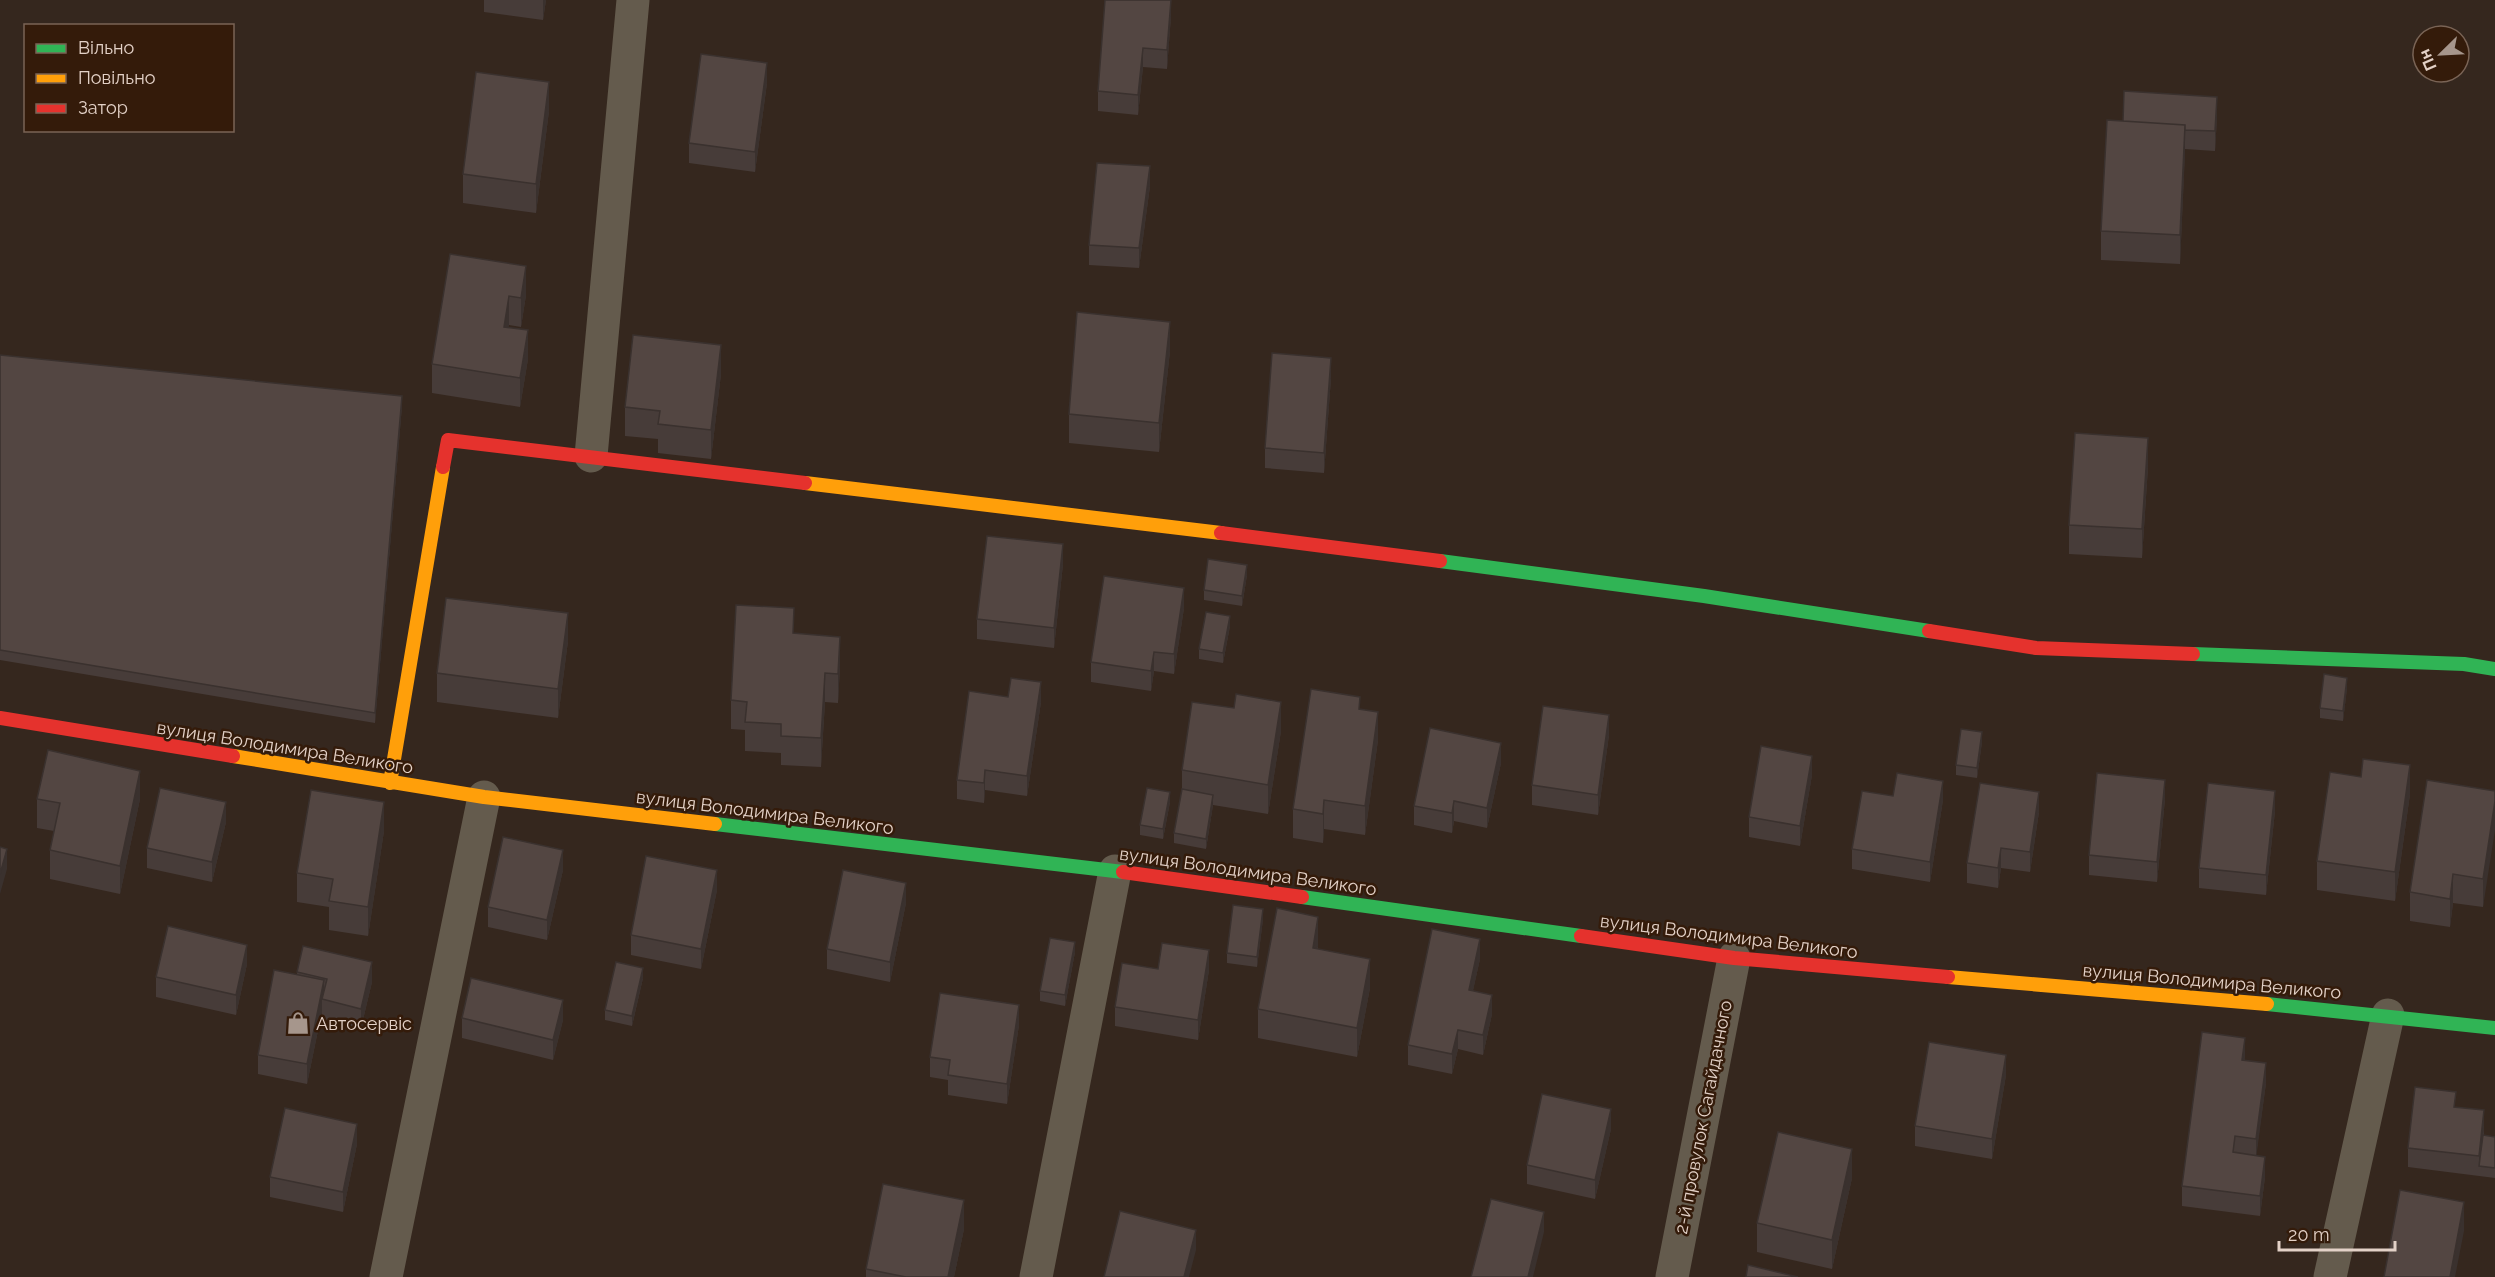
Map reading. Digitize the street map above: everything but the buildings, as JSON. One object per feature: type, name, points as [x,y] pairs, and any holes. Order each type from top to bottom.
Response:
[{"type":"street","points":[[591,456],[633,0]]},
{"type":"street","points":[[390,783],[448,440],[1212,531],[1692,594],[2036,648],[2464,664],[2495,669]]},
{"type":"street","name":"вулиця Володимира Великого","points":[[0,718],[484,797],[1115,871],[1734,958],[2388,1015],[2495,1028]]},
{"type":"street","points":[[386,1277],[484,797]]},
{"type":"street","points":[[1035,1277],[1115,871]]},
{"type":"street","name":"2-й провулок Сагайдачного","points":[[1672,1277],[1734,958]]},
{"type":"street","points":[[2331,1277],[2388,1015]]},
{"type":"traffic: fast","points":[[1440,561],[1704,596],[1929,631]]},
{"type":"traffic: fast","points":[[2193,654],[2464,664],[2495,669]]},
{"type":"traffic: fast","points":[[715,824],[1123,872]]},
{"type":"traffic: fast","points":[[1302,897],[1581,936]]},
{"type":"traffic: fast","points":[[2267,1004],[2495,1028]]},
{"type":"traffic: slow","points":[[390,783],[443,467]]},
{"type":"traffic: slow","points":[[805,483],[1221,533]]},
{"type":"traffic: slow","points":[[233,756],[484,797],[715,824]]},
{"type":"traffic: slow","points":[[1948,977],[2267,1004]]},
{"type":"traffic: jam","points":[[443,467],[448,440],[805,483]]},
{"type":"traffic: jam","points":[[1221,533],[1440,561]]},
{"type":"traffic: jam","points":[[1929,631],[2036,648],[2193,654]]},
{"type":"traffic: jam","points":[[0,718],[233,756]]},
{"type":"traffic: jam","points":[[1123,872],[1302,897]]},
{"type":"traffic: jam","points":[[1581,936],[1734,958],[1948,977]]},
{"type":"place","name":"Автосервіс","points":[[298,1023]]}]
